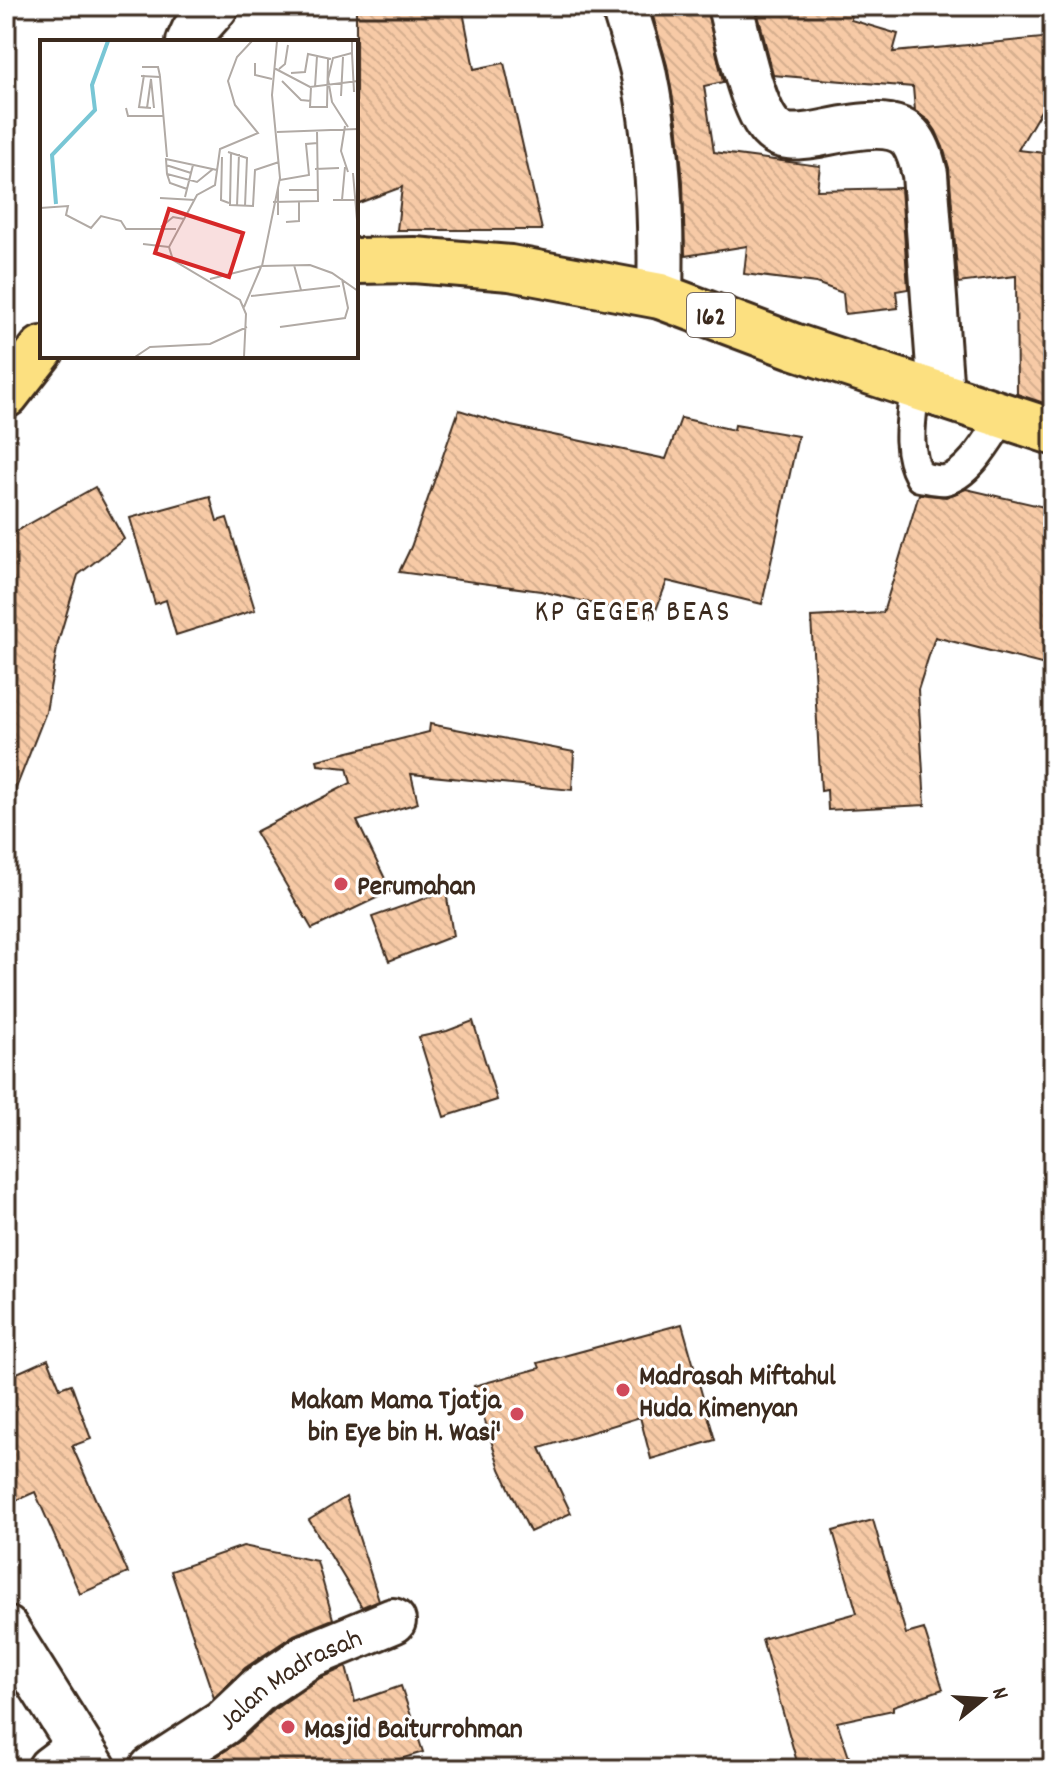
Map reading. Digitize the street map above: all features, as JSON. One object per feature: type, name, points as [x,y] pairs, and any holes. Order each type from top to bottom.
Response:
[{"type":"main road","name":"162","points":[[358,261],[414,260],[510,268],[660,296],[793,346],[1053,432]]},
{"type":"main road","points":[[6,395],[40,352]]},
{"type":"street","points":[[190,40],[216,6]]},
{"type":"street","points":[[624,6],[642,69],[652,125],[661,254],[660,296]]},
{"type":"street","points":[[730,6],[756,103],[772,130],[792,138],[877,125],[892,127],[910,137],[920,154],[925,174],[928,390]]},
{"type":"street","name":"Jalan Madrasah","points":[[152,1769],[223,1723],[259,1689],[308,1656],[393,1621]]},
{"type":"street","points":[[6,1629],[74,1762]]},
{"type":"lane","points":[[928,390],[910,434],[912,462],[920,477],[947,480],[964,470],[1004,416]]},
{"type":"building","points":[[356,6],[462,6],[474,69],[504,63],[542,230],[397,230],[402,187],[358,203]]},
{"type":"building","points":[[650,6],[706,6],[723,82],[704,86],[714,152],[820,166],[817,190],[901,188],[908,289],[896,291],[898,308],[845,314],[843,293],[816,283],[744,274],[747,246],[685,256],[683,182],[677,122],[667,65]]},
{"type":"building","points":[[756,6],[849,6],[851,20],[898,34],[893,52],[1053,37],[1053,90],[1018,150],[1053,154],[1053,406],[1017,394],[1016,276],[958,283],[949,168],[936,131],[929,121],[915,111],[913,87],[773,75]]},
{"type":"building","points":[[459,410],[511,426],[666,459],[681,418],[734,430],[735,425],[798,436],[762,604],[667,581],[653,618],[541,591],[399,572],[411,547]]},
{"type":"building","points":[[95,487],[124,539],[78,575],[58,642],[46,712],[9,806],[6,806],[6,537]]},
{"type":"building","points":[[966,489],[1053,509],[1053,667],[935,637],[918,690],[925,805],[828,810],[827,790],[821,791],[811,617],[883,613],[919,494],[946,497]]},
{"type":"building","points":[[210,496],[217,521],[227,518],[255,610],[176,635],[166,600],[155,604],[130,518]]},
{"type":"building","points":[[430,724],[574,752],[572,790],[411,774],[418,803],[357,821],[391,891],[312,929],[255,832],[351,783],[347,768],[318,765],[317,760],[429,732]]},
{"type":"building","points":[[446,891],[453,936],[389,961],[372,917]]},
{"type":"building","points":[[473,1021],[497,1100],[444,1117],[419,1037]]},
{"type":"building","name":"Madrasah Miftahul Huda Kimenyan","points":[[682,1324],[715,1440],[651,1459],[640,1417],[540,1448],[571,1513],[530,1532],[500,1469],[474,1386],[540,1368],[538,1363]]},
{"type":"building","points":[[48,1359],[60,1388],[71,1384],[91,1439],[72,1446],[128,1573],[80,1594],[35,1492],[6,1505],[6,1378]]},
{"type":"building","points":[[346,1497],[379,1600],[362,1607],[309,1520]]},
{"type":"building","points":[[873,1520],[906,1634],[924,1629],[943,1689],[893,1706],[893,1710],[837,1722],[853,1769],[799,1769],[762,1639],[857,1613],[833,1531]]},
{"type":"building","points":[[243,1546],[317,1561],[333,1619],[294,1635],[245,1668],[214,1698],[171,1571]]},
{"type":"building","points":[[346,1667],[355,1702],[401,1686],[423,1752],[368,1769],[198,1769],[240,1741],[275,1709],[320,1678]]},
{"type":"place","name":"Perumahan","points":[[341,884]]},
{"type":"place","name":"Madrasah Miftahul Huda Kimenyan","points":[[623,1390]]},
{"type":"place","name":"Makam Mama Tjatja bin Eye bin H. Wasi'","points":[[517,1414]]},
{"type":"place","name":"Masjid Baiturrohman","points":[[288,1727]]},
{"type":"district","name":"KP GEGER BEAS","points":[[633,610]]}]
